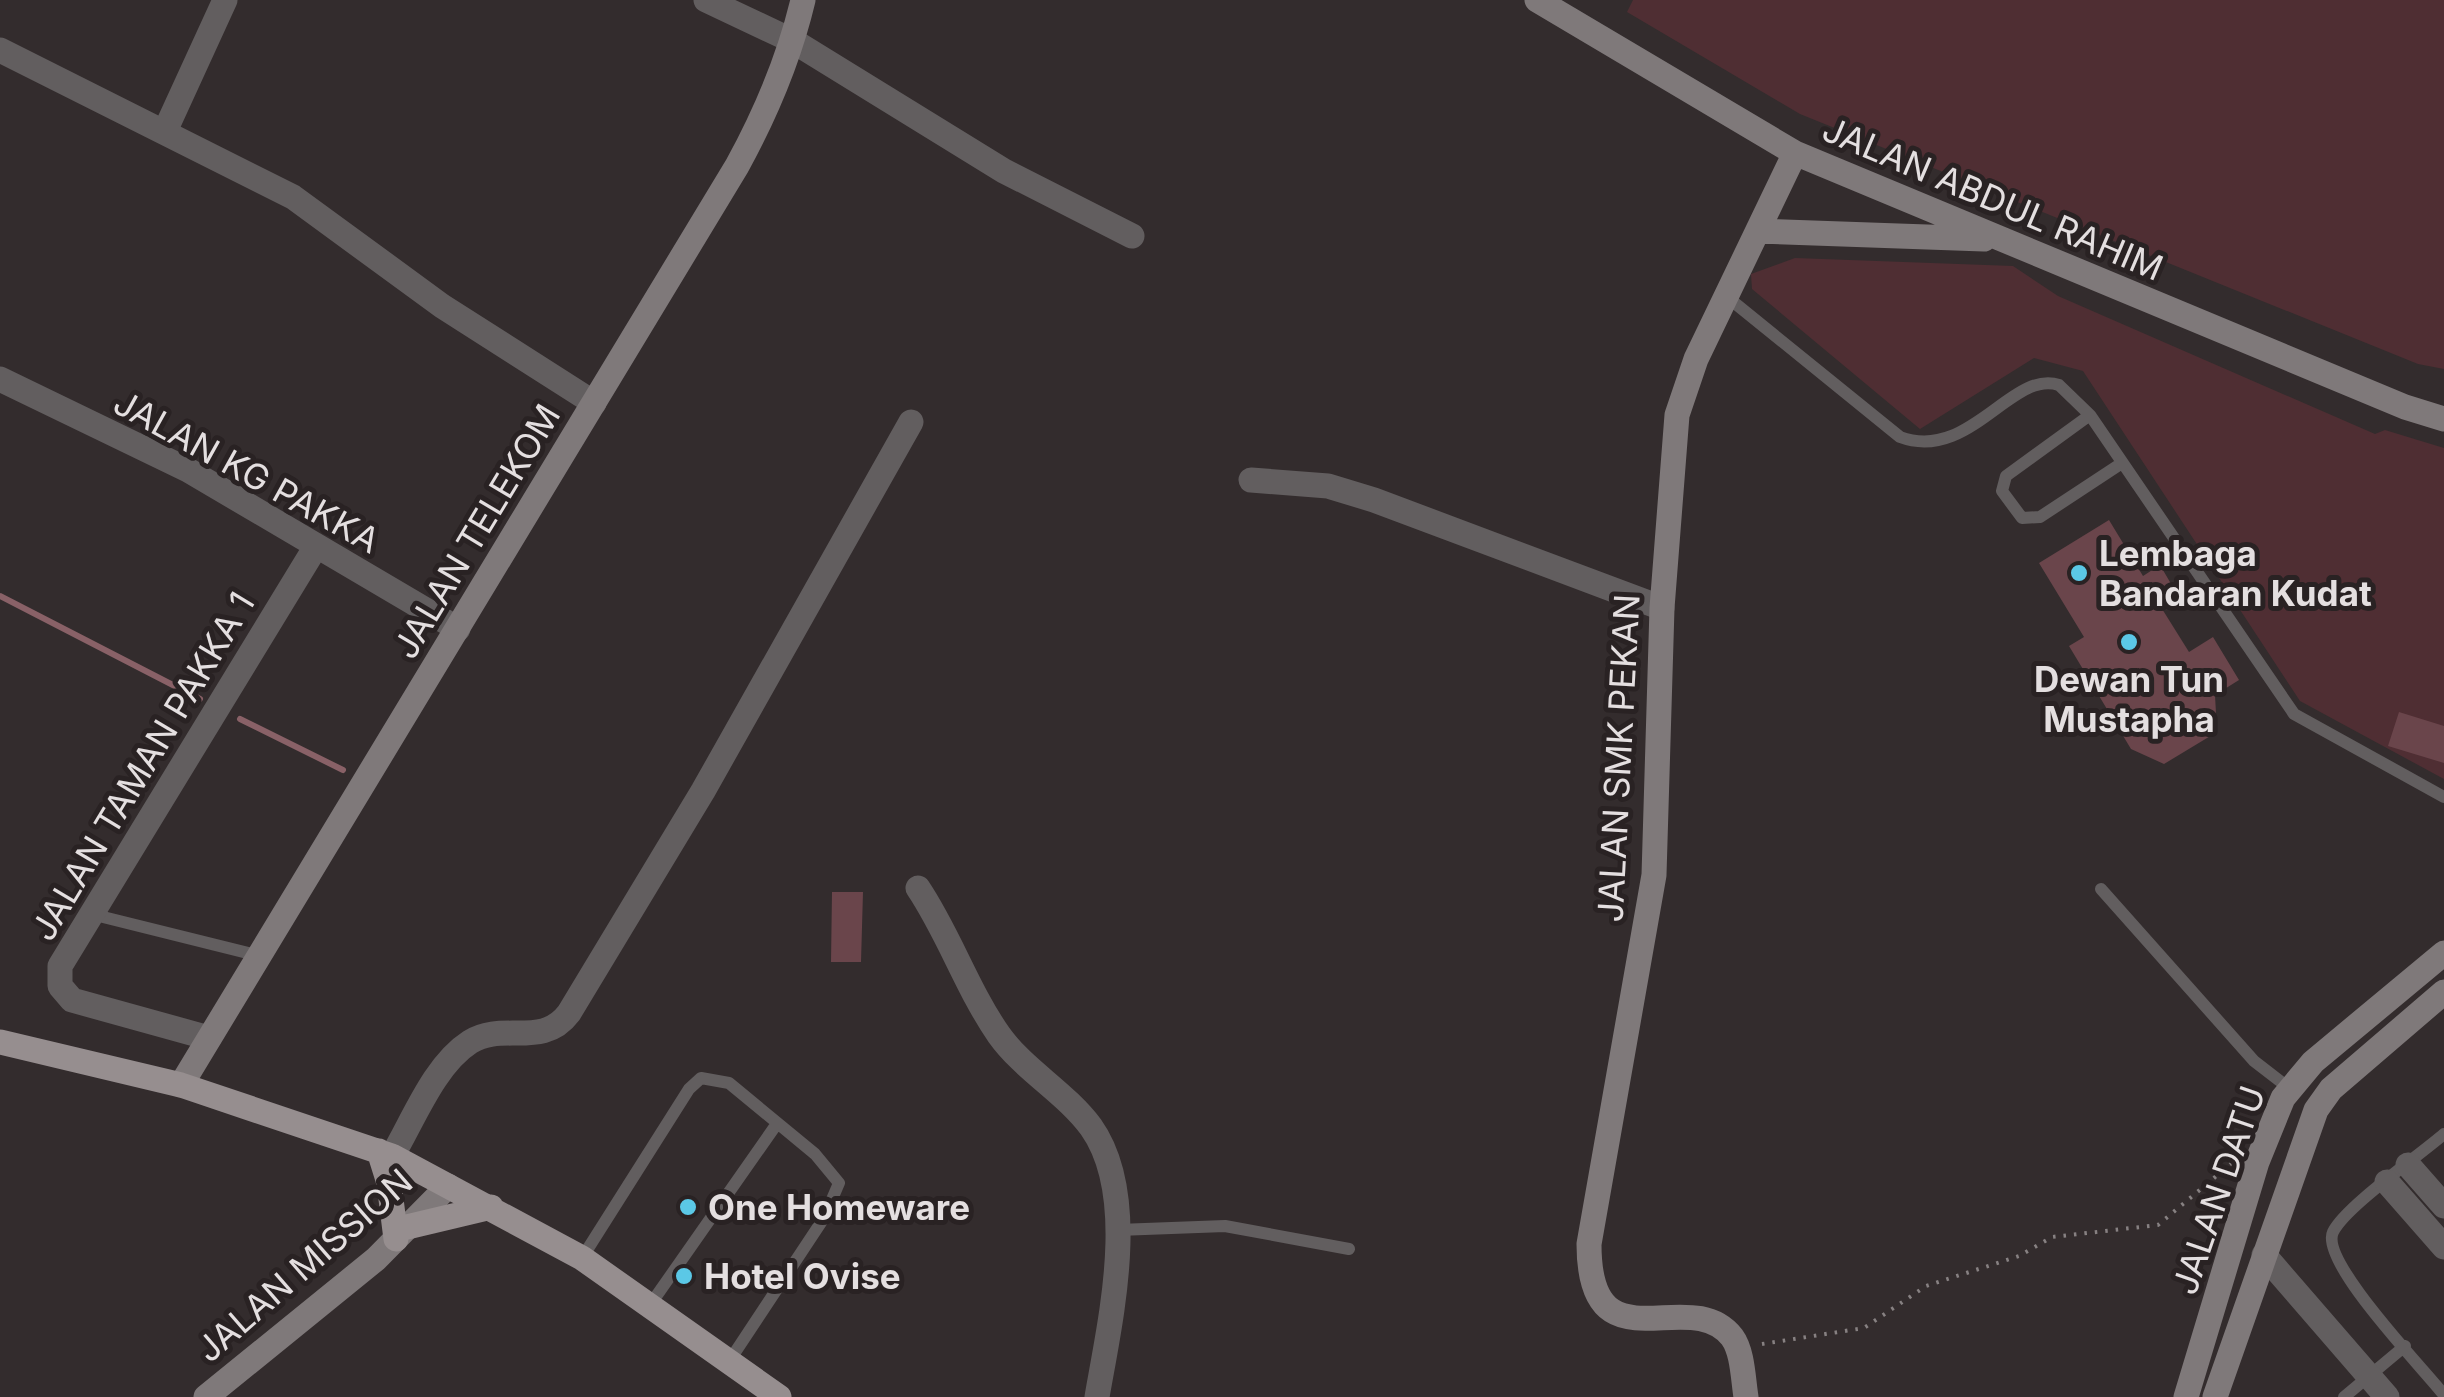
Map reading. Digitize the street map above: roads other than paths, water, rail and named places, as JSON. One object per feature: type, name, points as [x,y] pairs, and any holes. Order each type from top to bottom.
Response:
[{"type":"main road","points":[[0,1042],[181,1086],[385,1154],[582,1258],[779,1397]]},
{"type":"main road","points":[[385,1154],[401,1233],[491,1207]]},
{"type":"street","points":[[165,132],[225,0]]},
{"type":"street","points":[[706,0],[793,41],[1004,171],[1132,236]]},
{"type":"street","name":"JALAN TELEKOM","points":[[181,1086],[737,166],[763,119],[793,41],[802,0]]},
{"type":"street","name":"JALAN ABDUL RAHIM","points":[[1537,0],[1795,154],[2444,419]]},
{"type":"street","points":[[0,50],[314,210],[442,306],[594,403]]},
{"type":"street","name":"JALAN SMK PEKAN","points":[[1746,1397],[1732,1337],[1708,1322],[1607,1309],[1590,1283],[1594,1211],[1654,876],[1662,608],[1677,415],[1696,360],[1795,154]]},
{"type":"street","points":[[1758,231],[1999,240]]},
{"type":"street","name":"JALAN KG PAKKA","points":[[0,379],[188,470],[458,629]]},
{"type":"street","points":[[385,1154],[448,1064],[469,1043],[496,1034],[535,1036],[560,1025],[569,1014],[703,791],[911,422]]},
{"type":"street","points":[[1251,480],[1328,486],[1374,500],[1662,608]]},
{"type":"street","name":"JALAN TAMAN PAKKA 1","points":[[210,1038],[85,1006],[63,992],[60,966],[315,548]]},
{"type":"street","points":[[918,888],[1003,1040],[1093,1130],[1113,1190],[1118,1230],[1115,1291],[1098,1397]]},
{"type":"street","name":"JALAN DATU","points":[[2192,1394],[2257,1162],[2289,1088],[2313,1062],[2444,953]]},
{"type":"street","name":"JALAN DATU","points":[[2216,1397],[2316,1110],[2331,1089],[2444,992]]},
{"type":"street","points":[[2408,1165],[2444,1206]]},
{"type":"street","points":[[2386,1182],[2444,1248]]},
{"type":"street","name":"JALAN MISSION","points":[[206,1397],[331,1298],[448,1186]]},
{"type":"street","points":[[2264,1255],[2387,1397]]},
{"type":"street","points":[[2202,1348],[2229,1358]]},
{"type":"lane","points":[[1726,296],[1900,437],[1910,441],[1947,440],[2042,382],[2058,385],[2090,415],[2294,714],[2444,797]]},
{"type":"lane","points":[[2090,415],[2006,476],[2002,491],[2010,506],[2022,518],[2040,516],[2122,462]]},
{"type":"lane","points":[[2101,889],[2254,1061],[2289,1088]]},
{"type":"lane","points":[[91,914],[260,956]]},
{"type":"lane","points":[[582,1258],[667,1121],[701,1078],[728,1082],[834,1173],[838,1193],[728,1363]]},
{"type":"lane","points":[[650,1305],[776,1125]]},
{"type":"lane","points":[[2444,1134],[2336,1228],[2331,1250],[2356,1288],[2444,1395]]},
{"type":"lane","points":[[1118,1230],[1226,1226],[1349,1250]]},
{"type":"lane","points":[[2344,1397],[2405,1346]]},
{"type":"waterway","points":[[0,596],[200,699]]},
{"type":"waterway","points":[[240,719],[343,770]]},
{"type":"place","name":"Lembaga Bandaran Kudat","points":[[2079,573]]},
{"type":"place","name":"Dewan Tun Mustapha","points":[[2129,642]]},
{"type":"place","name":"One Homeware","points":[[688,1207]]},
{"type":"place","name":"Hotel Ovise","points":[[684,1276]]}]
